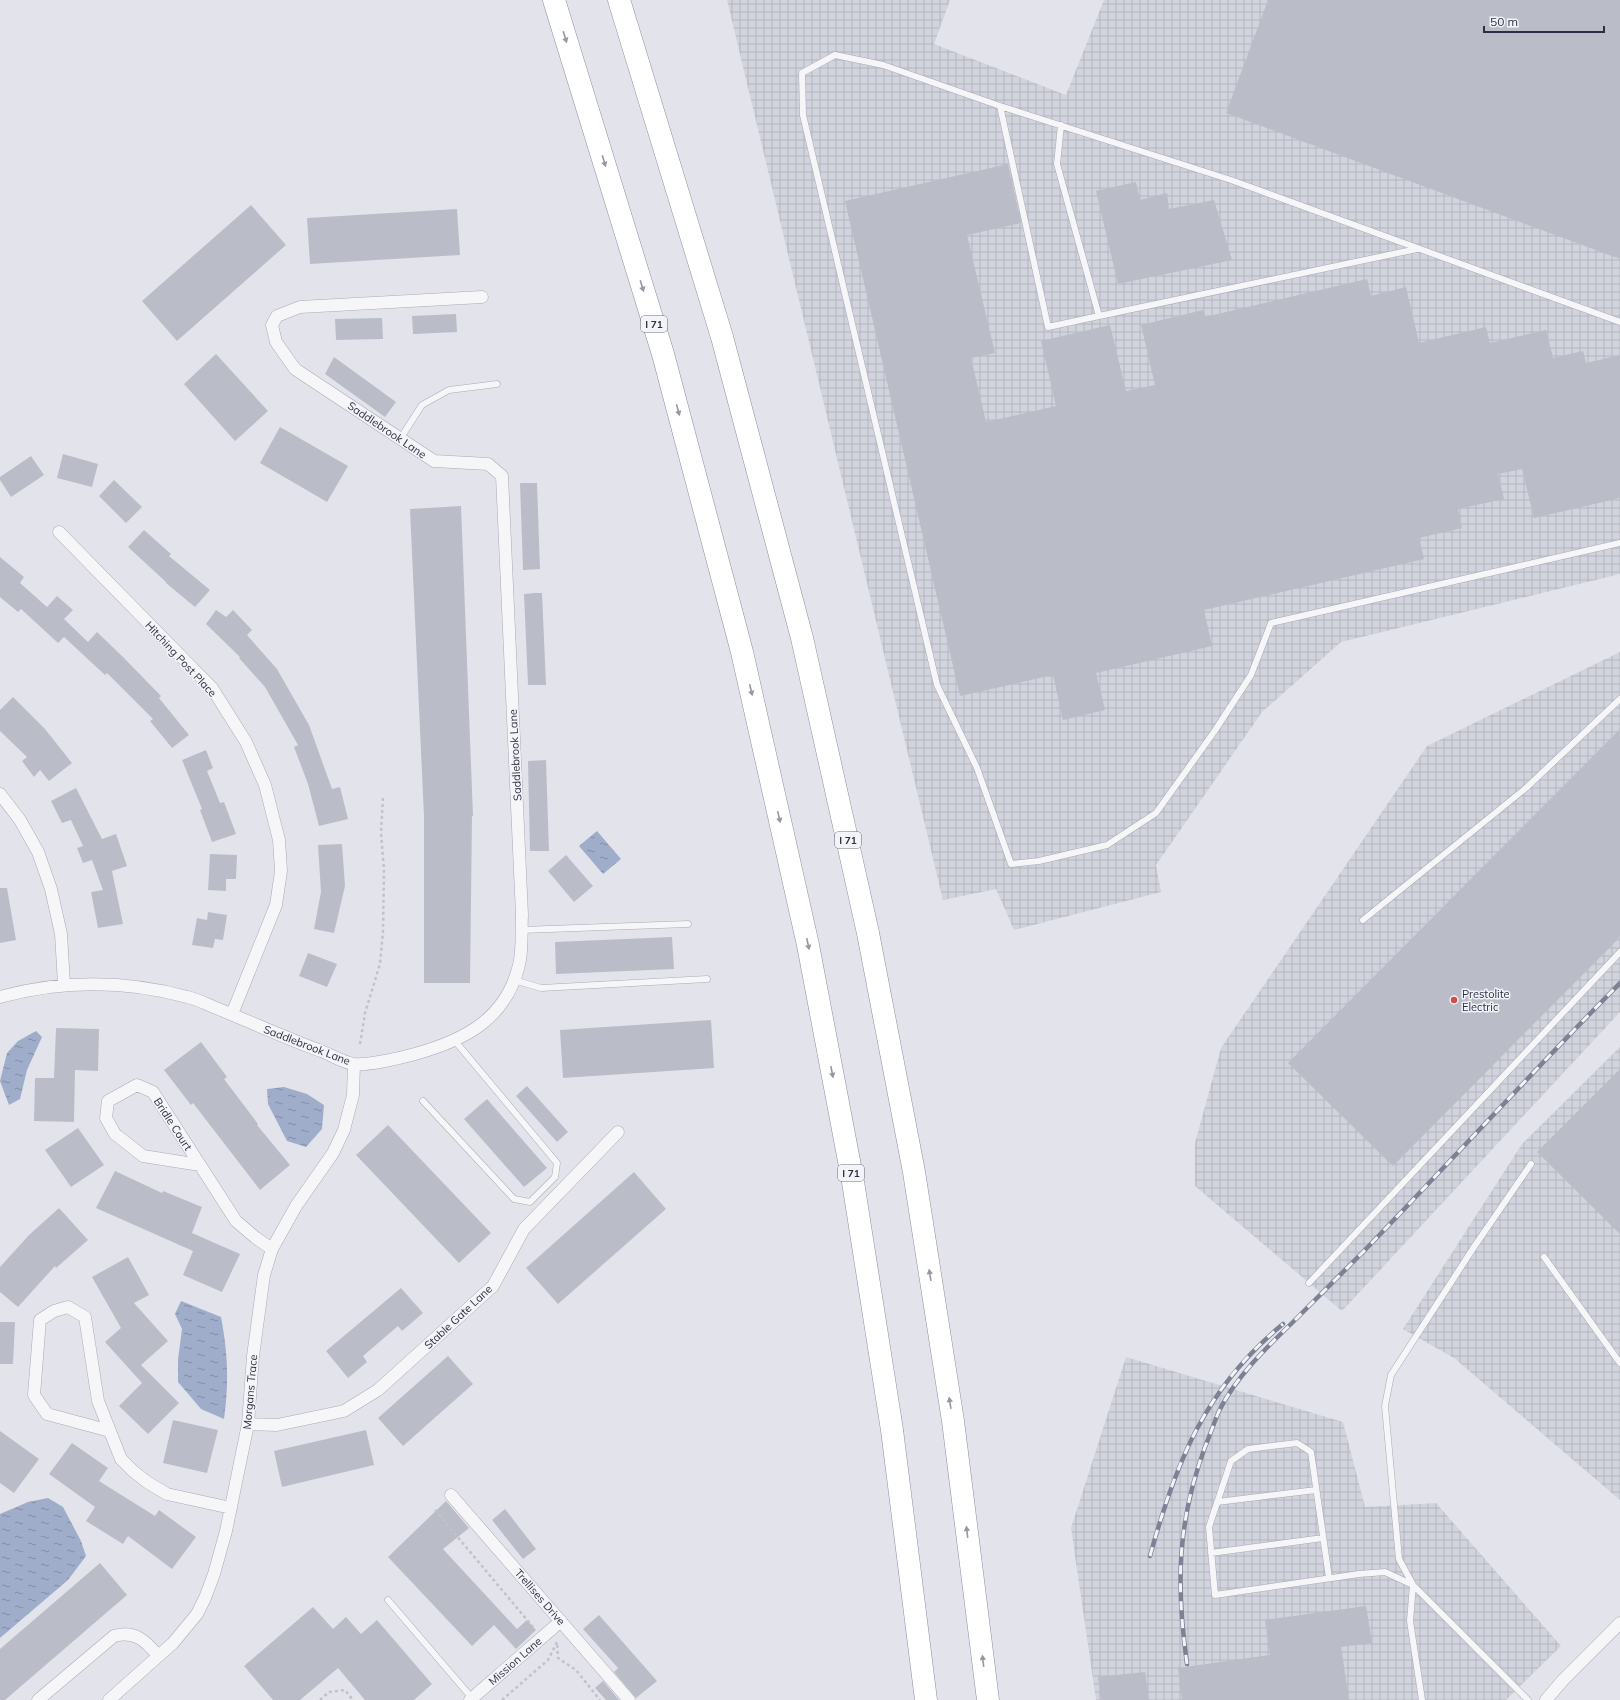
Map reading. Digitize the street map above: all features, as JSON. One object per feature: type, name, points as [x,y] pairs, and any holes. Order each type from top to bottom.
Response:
[{"type":"highway","name":"I 71","points":[[554,0],[663,354],[742,652],[808,945],[853,1182],[888,1406],[926,1700]]},
{"type":"highway","name":"I 71","points":[[619,0],[722,337],[802,638],[868,933],[914,1172],[953,1421],[988,1700]]},
{"type":"street","name":"Saddlebrook Lane","points":[[0,997],[64,984],[109,984],[146,989],[187,997],[354,1064],[405,1056],[455,1041],[475,1029],[497,1010],[507,996],[519,963],[522,915],[502,476],[488,464],[434,461],[400,439],[295,369],[276,342],[272,325],[277,316],[300,307],[482,297]]},
{"type":"street","name":"Hitching Post Place","points":[[59,532],[212,688],[246,742],[265,785],[279,840],[281,871],[276,905],[232,1014]]},
{"type":"street","points":[[0,794],[20,820],[38,852],[51,889],[61,934],[64,984]]},
{"type":"street","name":"Morgans Trace","points":[[109,1700],[185,1630],[197,1614],[205,1598],[214,1574],[231,1508],[248,1424],[258,1312],[264,1275],[272,1249],[296,1206],[333,1152],[344,1130],[353,1095],[354,1064]]},
{"type":"street","name":"Bridle Court","points":[[200,1165],[143,1156],[115,1134],[106,1118],[108,1101],[137,1085],[153,1092],[200,1165],[236,1221],[272,1249]]},
{"type":"street","name":"Stable Gate Lane","points":[[248,1424],[276,1425],[344,1411],[378,1390],[493,1286],[524,1229],[618,1132]]},
{"type":"street","points":[[110,1430],[47,1414],[34,1395],[40,1320],[54,1311],[68,1307],[85,1317],[98,1401],[121,1459],[133,1472],[146,1482],[167,1494],[231,1508]]},
{"type":"street","name":"Trellises Drive","points":[[451,1495],[629,1700]]},
{"type":"street","name":"Mission Lane","points":[[471,1699],[561,1621]]},
{"type":"street","points":[[1546,1700],[1563,1680],[1620,1623]]},
{"type":"street","points":[[38,1700],[114,1636],[121,1634],[136,1635],[146,1642],[158,1656]]},
{"type":"lane","points":[[1620,322],[1231,180],[1000,106],[884,64],[835,55],[802,73],[803,115],[937,685],[977,768],[1011,864],[1039,861],[1107,845],[1156,813],[1214,732],[1251,674],[1271,623],[1620,543]]},
{"type":"lane","points":[[1000,106],[1048,327],[1417,249]]},
{"type":"lane","points":[[1061,125],[1057,164],[1100,316]]},
{"type":"lane","points":[[400,439],[422,404],[449,390],[497,384]]},
{"type":"lane","points":[[1363,920],[1526,788],[1620,699]]},
{"type":"lane","points":[[521,930],[688,924]]},
{"type":"lane","points":[[1309,1283],[1620,952]]},
{"type":"lane","points":[[514,980],[541,988],[707,979]]},
{"type":"lane","points":[[422,1101],[514,1199],[530,1202],[555,1177],[557,1163],[455,1041]]},
{"type":"lane","points":[[1528,1700],[1413,1585],[1399,1559],[1392,1496],[1385,1406],[1391,1375],[1530,1164]]},
{"type":"lane","points":[[1544,1257],[1620,1362]]},
{"type":"lane","points":[[1329,1578],[1311,1452],[1296,1443],[1248,1449],[1231,1461],[1209,1527],[1215,1595],[1329,1578],[1385,1572],[1413,1585]]},
{"type":"lane","points":[[1217,1502],[1316,1490]]},
{"type":"lane","points":[[1211,1553],[1323,1538]]},
{"type":"lane","points":[[1413,1585],[1410,1621],[1422,1700]]},
{"type":"lane","points":[[388,1600],[471,1699]]},
{"type":"path","points":[[360,1044],[365,1013],[380,964],[384,931],[384,870],[381,833],[384,797]]},
{"type":"path","points":[[435,1510],[533,1627]]},
{"type":"path","points":[[502,1700],[548,1660],[558,1642],[558,1658],[576,1670],[600,1700]]},
{"type":"path","points":[[320,1700],[330,1692],[345,1690],[353,1700]]},
{"type":"shaded area","points":[[727,0],[950,0],[934,44],[1066,95],[1104,0],[1620,0],[1620,574],[1341,642],[1262,712],[1156,865],[1161,892],[1014,930],[996,889],[943,900]]},
{"type":"shaded area","points":[[1620,652],[1620,1012],[1342,1311],[1195,1186],[1195,1143],[1221,1048],[1427,746]]},
{"type":"shaded area","points":[[1620,1047],[1620,1500],[1454,1358],[1403,1329],[1522,1144]]},
{"type":"shaded area","points":[[1126,1357],[1343,1422],[1365,1507],[1436,1503],[1561,1646],[1506,1700],[1096,1700],[1071,1528]]},
{"type":"water","points":[[597,831],[621,859],[603,874],[579,846]]},
{"type":"water","points":[[36,1031],[42,1037],[27,1070],[20,1099],[9,1105],[0,1081],[7,1053],[18,1041]]},
{"type":"water","points":[[284,1087],[307,1094],[324,1105],[322,1129],[306,1147],[287,1141],[268,1104],[267,1089]]},
{"type":"water","points":[[181,1301],[221,1317],[227,1368],[227,1393],[224,1419],[201,1409],[178,1382],[178,1360],[182,1329],[175,1314]]},
{"type":"water","points":[[48,1498],[63,1507],[81,1541],[86,1556],[68,1580],[0,1638],[0,1514],[28,1502]]},
{"type":"building","points":[[1268,0],[1620,0],[1620,259],[1226,113]]},
{"type":"building","points":[[1008,164],[1021,223],[967,235],[995,353],[971,358],[986,422],[1056,406],[1041,341],[1110,325],[1126,391],[1155,385],[1141,325],[1203,310],[1205,317],[1367,279],[1371,296],[1406,287],[1419,343],[1486,327],[1490,343],[1546,330],[1553,358],[1583,351],[1586,363],[1620,355],[1620,498],[1534,518],[1522,469],[1498,474],[1504,499],[1458,509],[1462,528],[1419,538],[1424,559],[1204,610],[1212,646],[1096,673],[1105,710],[1063,720],[1053,675],[960,696],[845,201]]},
{"type":"building","points":[[1136,182],[1140,200],[1167,193],[1169,209],[1214,200],[1232,260],[1118,284],[1096,191]]},
{"type":"building","points":[[251,205],[286,245],[177,341],[142,301]]},
{"type":"building","points":[[457,209],[460,255],[310,264],[307,218]]},
{"type":"building","points":[[456,314],[457,332],[413,334],[412,316]]},
{"type":"building","points":[[382,318],[383,339],[336,340],[335,319]]},
{"type":"building","points":[[216,354],[268,411],[235,441],[184,384]]},
{"type":"building","points":[[334,357],[396,402],[385,417],[325,374]]},
{"type":"building","points":[[280,427],[348,466],[327,502],[260,463]]},
{"type":"building","points":[[63,454],[98,464],[92,487],[57,478]]},
{"type":"building","points":[[31,456],[44,475],[11,497],[0,480],[0,477]]},
{"type":"building","points":[[114,480],[142,507],[126,523],[99,496]]},
{"type":"building","points":[[520,483],[537,483],[540,569],[523,570]]},
{"type":"building","points":[[461,506],[473,816],[470,983],[424,983],[424,817],[410,509]]},
{"type":"building","points":[[144,530],[171,554],[169,556],[210,590],[195,607],[166,583],[128,547]]},
{"type":"building","points":[[0,557],[24,577],[20,583],[47,607],[57,596],[73,610],[64,619],[88,642],[97,632],[161,696],[159,698],[189,735],[172,748],[150,721],[153,719],[107,673],[105,675],[64,637],[58,643],[21,609],[18,612],[0,597]]},
{"type":"building","points":[[542,593],[546,685],[528,685],[524,594]]},
{"type":"building","points":[[216,610],[226,617],[233,610],[252,630],[247,635],[277,669],[309,725],[332,789],[340,787],[348,819],[319,826],[308,784],[294,747],[298,745],[265,687],[239,658],[240,657],[206,624]]},
{"type":"building","points":[[13,697],[45,729],[72,763],[49,781],[40,770],[34,777],[22,761],[27,757],[0,731],[0,710]]},
{"type":"building","name":"Prestolite Electric","points":[[1620,729],[1620,937],[1393,1166],[1288,1063]]},
{"type":"building","points":[[206,750],[213,768],[207,771],[220,803],[224,802],[236,834],[212,842],[200,810],[202,809],[182,760]]},
{"type":"building","points":[[546,760],[549,851],[530,851],[528,761]]},
{"type":"building","points":[[76,788],[102,839],[116,834],[127,866],[112,871],[123,924],[98,928],[91,892],[103,890],[92,860],[83,863],[77,848],[83,846],[71,820],[62,823],[51,801]]},
{"type":"building","points":[[342,844],[345,886],[334,933],[314,929],[321,892],[318,845]]},
{"type":"building","points":[[210,854],[237,855],[236,879],[226,879],[226,891],[208,890]]},
{"type":"building","points":[[566,855],[593,886],[574,902],[548,871]]},
{"type":"building","points":[[0,888],[7,888],[16,940],[0,943]]},
{"type":"building","points":[[208,912],[227,915],[223,940],[215,939],[213,948],[192,945],[197,918],[207,920]]},
{"type":"building","points":[[672,937],[674,969],[556,974],[555,942]]},
{"type":"building","points":[[308,953],[337,964],[327,987],[299,976]]},
{"type":"building","points":[[711,1020],[714,1068],[563,1078],[560,1030]]},
{"type":"building","points":[[56,1028],[99,1029],[98,1071],[75,1070],[74,1122],[34,1121],[35,1078],[54,1078]]},
{"type":"building","points":[[201,1042],[227,1077],[224,1079],[258,1124],[257,1125],[290,1165],[260,1190],[193,1103],[191,1105],[164,1070]]},
{"type":"building","points":[[1620,1069],[1620,1234],[1537,1152]]},
{"type":"building","points":[[527,1086],[568,1132],[557,1142],[516,1096]]},
{"type":"building","points":[[487,1099],[547,1168],[524,1187],[464,1119]]},
{"type":"building","points":[[388,1125],[491,1233],[459,1263],[356,1155]]},
{"type":"building","points":[[78,1128],[104,1165],[71,1187],[45,1150]]},
{"type":"building","points":[[115,1171],[162,1193],[163,1191],[202,1207],[192,1233],[240,1254],[222,1292],[183,1275],[193,1251],[96,1208]]},
{"type":"building","points":[[634,1172],[666,1209],[558,1304],[526,1268]]},
{"type":"building","points":[[59,1208],[88,1240],[56,1268],[55,1266],[18,1307],[0,1292],[0,1267],[29,1235]]},
{"type":"building","points":[[128,1257],[149,1295],[134,1303],[168,1341],[141,1365],[179,1403],[148,1434],[119,1406],[142,1383],[105,1342],[121,1328],[92,1277]]},
{"type":"building","points":[[401,1288],[423,1313],[402,1331],[398,1326],[363,1356],[367,1362],[348,1378],[326,1351]]},
{"type":"building","points":[[0,1322],[15,1322],[13,1364],[0,1364]]},
{"type":"building","points":[[448,1356],[473,1384],[403,1446],[378,1418]]},
{"type":"building","points":[[173,1420],[218,1430],[207,1473],[163,1463]]},
{"type":"building","points":[[366,1430],[374,1465],[282,1487],[274,1451]]},
{"type":"building","points":[[0,1431],[39,1459],[14,1493],[0,1483]]},
{"type":"building","points":[[72,1443],[108,1468],[99,1481],[155,1516],[159,1510],[196,1537],[172,1569],[128,1536],[123,1544],[86,1521],[95,1507],[49,1474]]},
{"type":"building","points":[[446,1501],[469,1528],[443,1549],[517,1629],[527,1620],[536,1630],[516,1649],[494,1625],[472,1646],[388,1557]]},
{"type":"building","points":[[505,1509],[536,1549],[523,1559],[492,1520]]},
{"type":"building","points":[[100,1563],[127,1595],[5,1700],[0,1700],[0,1649]]},
{"type":"building","points":[[1366,1606],[1372,1643],[1341,1647],[1349,1700],[1182,1700],[1178,1668],[1270,1655],[1265,1620]]},
{"type":"building","points":[[313,1607],[333,1629],[346,1617],[361,1634],[377,1620],[432,1684],[414,1700],[365,1700],[338,1668],[300,1700],[273,1700],[244,1666]]},
{"type":"building","points":[[599,1615],[657,1681],[636,1698],[614,1672],[618,1668],[583,1629]]},
{"type":"building","points":[[1145,1672],[1149,1700],[1101,1700],[1098,1677]]},
{"type":"building","points":[[603,1681],[619,1700],[606,1700],[595,1688]]},
{"type":"railway","points":[[1187,1664],[1183,1635],[1180,1581],[1184,1528],[1189,1502],[1205,1447],[1219,1411],[1226,1399],[1242,1375],[1262,1353],[1364,1251],[1555,1049],[1620,983]]},
{"type":"railway","points":[[1150,1556],[1171,1489],[1183,1458],[1213,1401],[1233,1374],[1256,1348],[1283,1324]]},
{"type":"place","name":"Prestolite Electric","points":[[1454,1000]]}]
